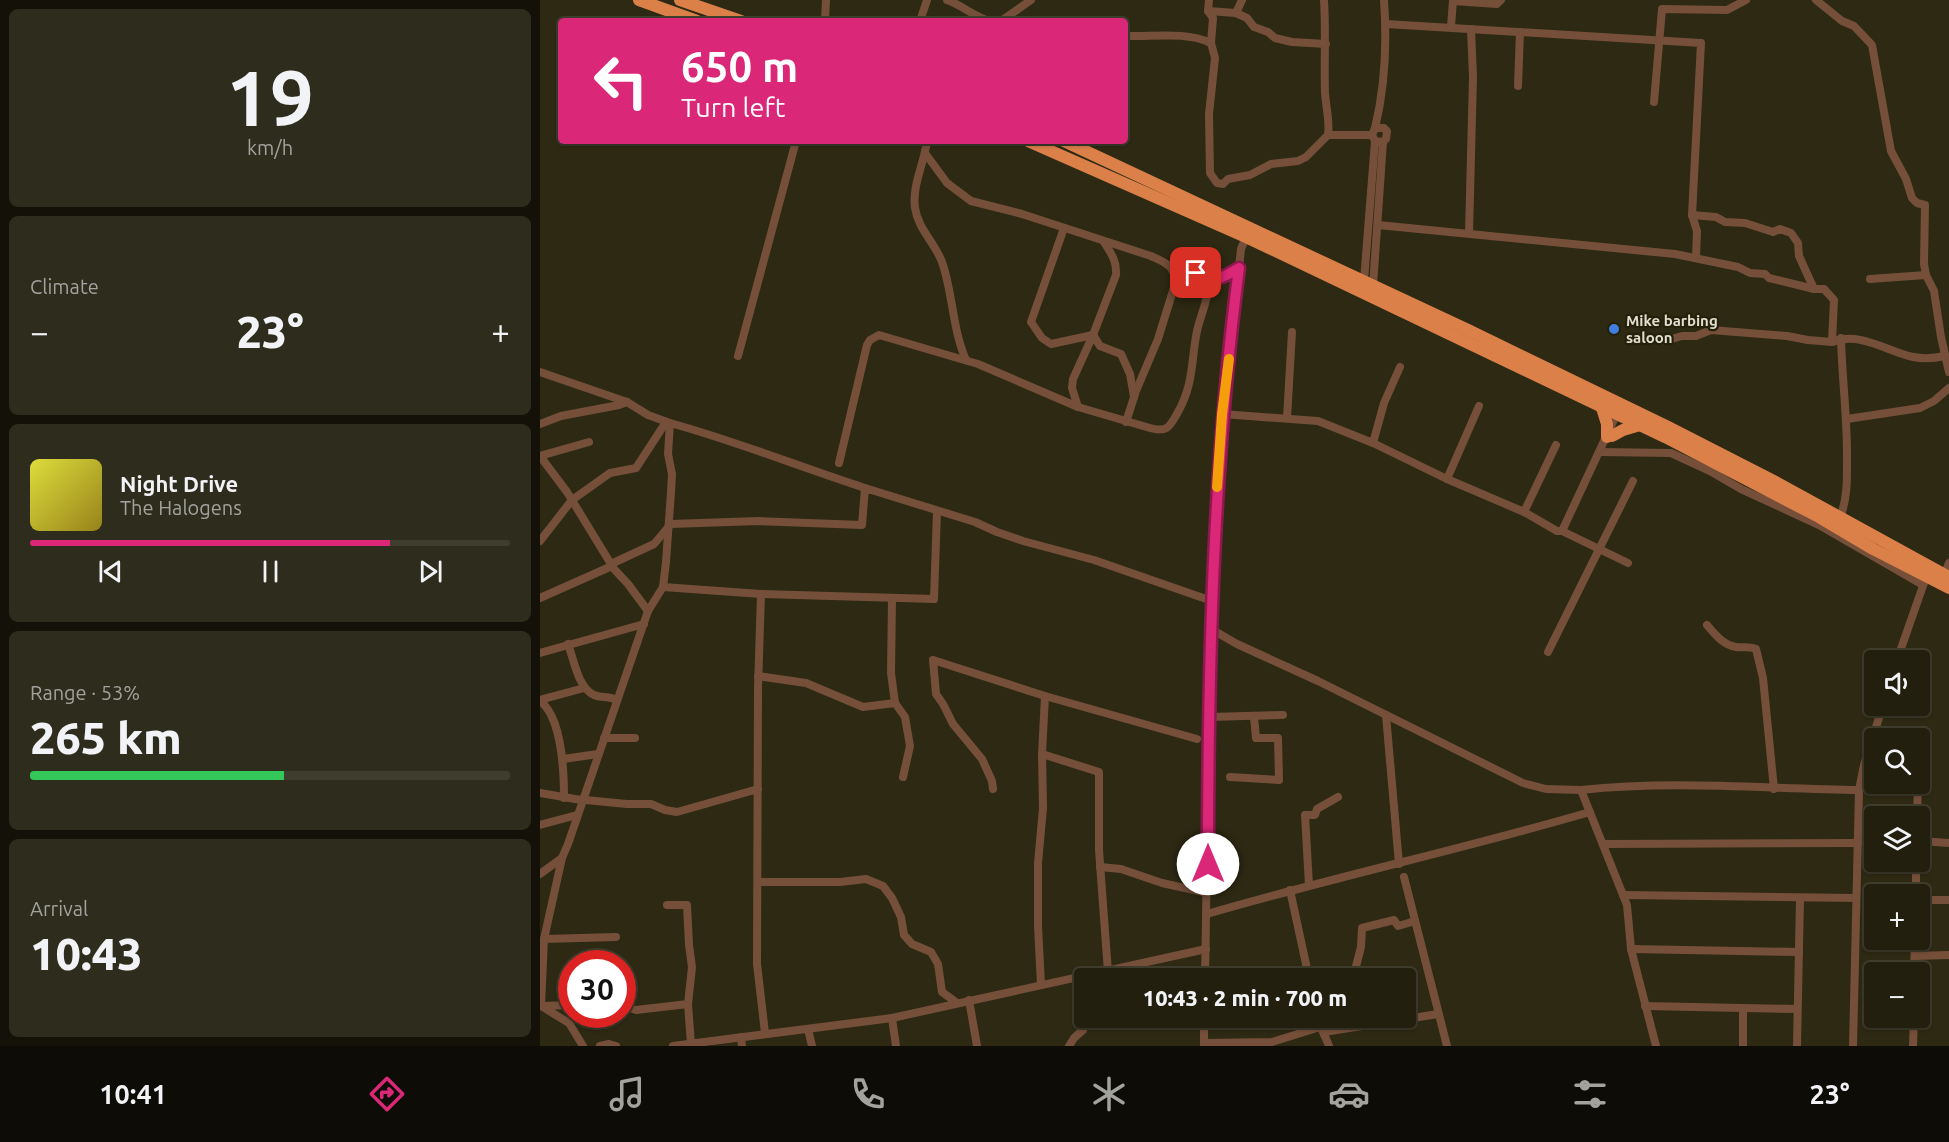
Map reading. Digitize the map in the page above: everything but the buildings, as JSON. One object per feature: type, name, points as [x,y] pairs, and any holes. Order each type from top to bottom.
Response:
[{"type":"highway","points":[[639,0],[666,5],[691,18]]},
{"type":"highway","points":[[680,0],[732,18]]},
{"type":"highway","points":[[1035,144],[1246,237],[1602,408],[1621,411],[1640,425],[1819,517],[1925,581],[1949,588]]},
{"type":"highway","points":[[1070,144],[1369,284],[1621,411],[1716,451],[1840,518],[1947,572]]},
{"type":"highway","points":[[1602,408],[1607,424],[1605,443]]},
{"type":"highway","points":[[1605,443],[1623,430],[1640,425]]},
{"type":"street","points":[[825,18],[826,0]]},
{"type":"street","points":[[921,18],[927,0]]},
{"type":"street","points":[[947,0],[980,18]]},
{"type":"street","points":[[1005,18],[1031,0]]},
{"type":"street","points":[[1209,0],[1208,11],[1213,18],[1211,43],[1215,58],[1209,114],[1210,173],[1217,183],[1223,184],[1228,179],[1250,175],[1271,164],[1298,161],[1306,157],[1328,135],[1330,126],[1326,111],[1324,0]]},
{"type":"street","points":[[1236,13],[1242,0]]},
{"type":"street","points":[[1369,284],[1386,24],[1384,0]]},
{"type":"street","points":[[1451,27],[1453,0],[1497,4],[1501,0]]},
{"type":"street","points":[[1654,102],[1662,9],[1727,10],[1746,0]]},
{"type":"street","points":[[1816,0],[1842,21],[1854,26],[1872,45],[1891,151],[1906,179],[1912,198],[1917,203],[1925,205],[1924,264],[1926,275],[1934,291],[1949,372]]},
{"type":"street","points":[[1208,11],[1236,13],[1247,18],[1254,27],[1268,32],[1275,38],[1292,42],[1326,44]]},
{"type":"street","points":[[1386,24],[1701,44],[1692,215],[1697,231],[1696,258]]},
{"type":"street","points":[[1469,233],[1473,76],[1471,28]]},
{"type":"street","points":[[1518,86],[1520,32]]},
{"type":"street","points":[[1128,36],[1194,38],[1211,43]]},
{"type":"street","points":[[1328,135],[1378,135]]},
{"type":"street","points":[[1369,284],[1378,225],[1378,135]]},
{"type":"street","points":[[738,356],[795,144]]},
{"type":"street","points":[[926,144],[915,191],[915,208],[919,223],[935,248],[944,269],[954,325],[966,360]]},
{"type":"street","points":[[925,153],[947,183],[965,198],[976,203],[1022,214],[1170,264],[1175,272],[1176,281],[1158,339],[1126,422]]},
{"type":"street","points":[[1692,215],[1716,217],[1725,222],[1745,223],[1773,232],[1780,229],[1791,233],[1798,243],[1799,256],[1815,288]]},
{"type":"street","points":[[1378,225],[1643,250],[1738,267],[1750,273],[1765,274],[1769,278],[1824,289],[1834,300],[1832,342]]},
{"type":"street","points":[[1064,228],[1031,322],[1042,338],[1051,344],[1093,335]]},
{"type":"street","points":[[1205,968],[1211,629],[1222,414],[1241,249],[1246,237]]},
{"type":"street","points":[[1078,407],[1072,388],[1073,379],[1116,275],[1117,266],[1104,242]]},
{"type":"street","points":[[1205,277],[1219,279],[1239,268]]},
{"type":"street","points":[[839,463],[867,345],[870,340],[879,335],[966,360],[1078,407],[1159,431],[1165,429],[1180,408],[1191,379],[1196,332],[1208,283],[1202,273],[1191,275],[1175,272]]},
{"type":"street","points":[[1870,279],[1926,275]]},
{"type":"street","points":[[1665,341],[1682,336],[1696,336],[1711,330],[1832,342],[1841,338],[1857,338],[1915,358],[1945,356]]},
{"type":"street","points":[[1287,418],[1292,333]]},
{"type":"street","points":[[1093,335],[1100,346],[1121,354],[1130,374],[1134,398]]},
{"type":"street","points":[[1840,518],[1847,491],[1847,419],[1841,338]]},
{"type":"street","points":[[1373,443],[1384,403],[1400,366]]},
{"type":"street","points":[[540,372],[627,402],[648,415],[723,438],[773,458],[975,522],[1023,541],[1094,560],[1212,601]]},
{"type":"street","points":[[1847,419],[1920,408],[1934,401],[1949,388]]},
{"type":"street","points":[[540,424],[561,416],[627,402]]},
{"type":"street","points":[[1447,479],[1479,406]]},
{"type":"street","points":[[1562,531],[1621,411]]},
{"type":"street","points":[[1222,414],[1318,421],[1373,443],[1447,479],[1524,512],[1557,531],[1562,531],[1628,562]]},
{"type":"street","points":[[540,540],[572,500],[609,473],[636,468],[668,422]]},
{"type":"street","points":[[540,1006],[543,926],[562,856],[648,611],[663,587],[672,474],[668,454],[668,422]]},
{"type":"street","points":[[590,442],[540,456],[572,500],[612,565],[648,611]]},
{"type":"street","points":[[1605,443],[1671,453],[1819,525],[1925,581],[1901,650]]},
{"type":"street","points":[[1524,512],[1556,445]]},
{"type":"street","points":[[1548,652],[1633,481]]},
{"type":"street","points":[[540,597],[654,544],[671,524],[759,521],[862,525],[865,488]]},
{"type":"street","points":[[663,587],[761,594],[934,598],[937,511]]},
{"type":"street","points":[[761,594],[758,676],[757,964],[765,1033]]},
{"type":"street","points":[[892,598],[891,673],[895,703],[905,717],[910,746],[903,777]]},
{"type":"street","points":[[540,653],[644,624]]},
{"type":"street","points":[[1707,625],[1727,644],[1756,649],[1763,678],[1774,789]]},
{"type":"street","points":[[1211,629],[1237,644],[1534,787],[1581,790],[1618,786],[1716,785],[1774,789],[1859,790]]},
{"type":"street","points":[[568,645],[584,688],[596,696],[607,696],[617,700]]},
{"type":"street","points":[[993,789],[992,781],[982,759],[953,724],[936,694],[933,660],[1045,696],[1197,739]]},
{"type":"street","points":[[758,676],[806,683],[863,707],[895,703]]},
{"type":"street","points":[[540,701],[584,688]]},
{"type":"street","points":[[1041,985],[1038,945],[1038,863],[1045,696]]},
{"type":"street","points":[[540,701],[547,706],[552,716],[563,759],[564,798]]},
{"type":"street","points":[[1209,717],[1283,715]]},
{"type":"street","points":[[1386,715],[1399,864]]},
{"type":"street","points":[[1230,777],[1279,780],[1278,738],[1256,738],[1254,717]]},
{"type":"street","points":[[604,738],[635,738]]},
{"type":"street","points":[[563,759],[598,754]]},
{"type":"street","points":[[1042,754],[1100,772],[1100,867],[1108,968]]},
{"type":"street","points":[[1853,1046],[1859,790],[1864,769]]},
{"type":"street","points":[[540,794],[627,804],[651,804],[677,812],[758,789]]},
{"type":"street","points":[[1581,790],[1628,905],[1631,949],[1656,1046]]},
{"type":"street","points":[[1309,885],[1305,815],[1316,815],[1317,809],[1338,797]]},
{"type":"street","points":[[1207,914],[1290,890],[1503,837],[1590,812]]},
{"type":"street","points":[[540,825],[577,815]]},
{"type":"street","points":[[1930,842],[1949,843]]},
{"type":"street","points":[[1603,844],[1858,843]]},
{"type":"street","points":[[540,874],[562,856]]},
{"type":"street","points":[[1100,867],[1121,868],[1162,883],[1208,893]]},
{"type":"street","points":[[1404,877],[1447,1046]]},
{"type":"street","points":[[758,882],[840,882],[866,879],[883,886],[901,917],[904,935],[912,944],[931,952],[938,963],[942,992],[957,1003]]},
{"type":"street","points":[[1290,890],[1307,968]]},
{"type":"street","points":[[1623,895],[1856,898]]},
{"type":"street","points":[[1797,1046],[1800,898]]},
{"type":"street","points":[[1930,900],[1949,900]]},
{"type":"street","points":[[667,905],[687,905],[692,967],[688,1004],[691,1044]]},
{"type":"street","points":[[1356,968],[1361,947],[1362,928],[1394,920],[1398,926],[1415,921]]},
{"type":"street","points":[[544,939],[616,937]]},
{"type":"street","points":[[1125,968],[1206,949]]},
{"type":"street","points":[[1631,949],[1799,952]]},
{"type":"street","points":[[1915,950],[1915,962]]},
{"type":"street","points":[[1915,956],[1949,956]]},
{"type":"street","points":[[674,1046],[741,1041],[765,1033],[892,1018],[1074,979]]},
{"type":"street","points":[[969,1000],[977,1046]]},
{"type":"street","points":[[636,1010],[688,1004]]},
{"type":"street","points":[[540,1006],[558,1005]]},
{"type":"street","points":[[540,1006],[569,1023],[583,1046]]},
{"type":"street","points":[[1645,1006],[1797,1009]]},
{"type":"street","points":[[1743,1008],[1743,1046]]},
{"type":"street","points":[[1204,1028],[1204,1044],[1272,1042],[1322,1030],[1438,1014]]},
{"type":"street","points":[[892,1018],[896,1046]]},
{"type":"street","points":[[1069,1046],[1083,1028]]},
{"type":"street","points":[[1913,1046],[1914,1028]]},
{"type":"street","points":[[808,1029],[812,1046]]},
{"type":"street","points":[[1322,1030],[1329,1046]]},
{"type":"street","points":[[600,1046],[609,1044],[616,1046]]},
{"type":"slow traffic","points":[[1217,487],[1222,414],[1229,359]]},
{"type":"place","name":"Mike barbing saloon","points":[[1614,329]]},
{"type":"route","points":[[1196,273],[1219,279],[1239,268],[1228,380],[1222,414],[1214,536],[1208,864]]}]
